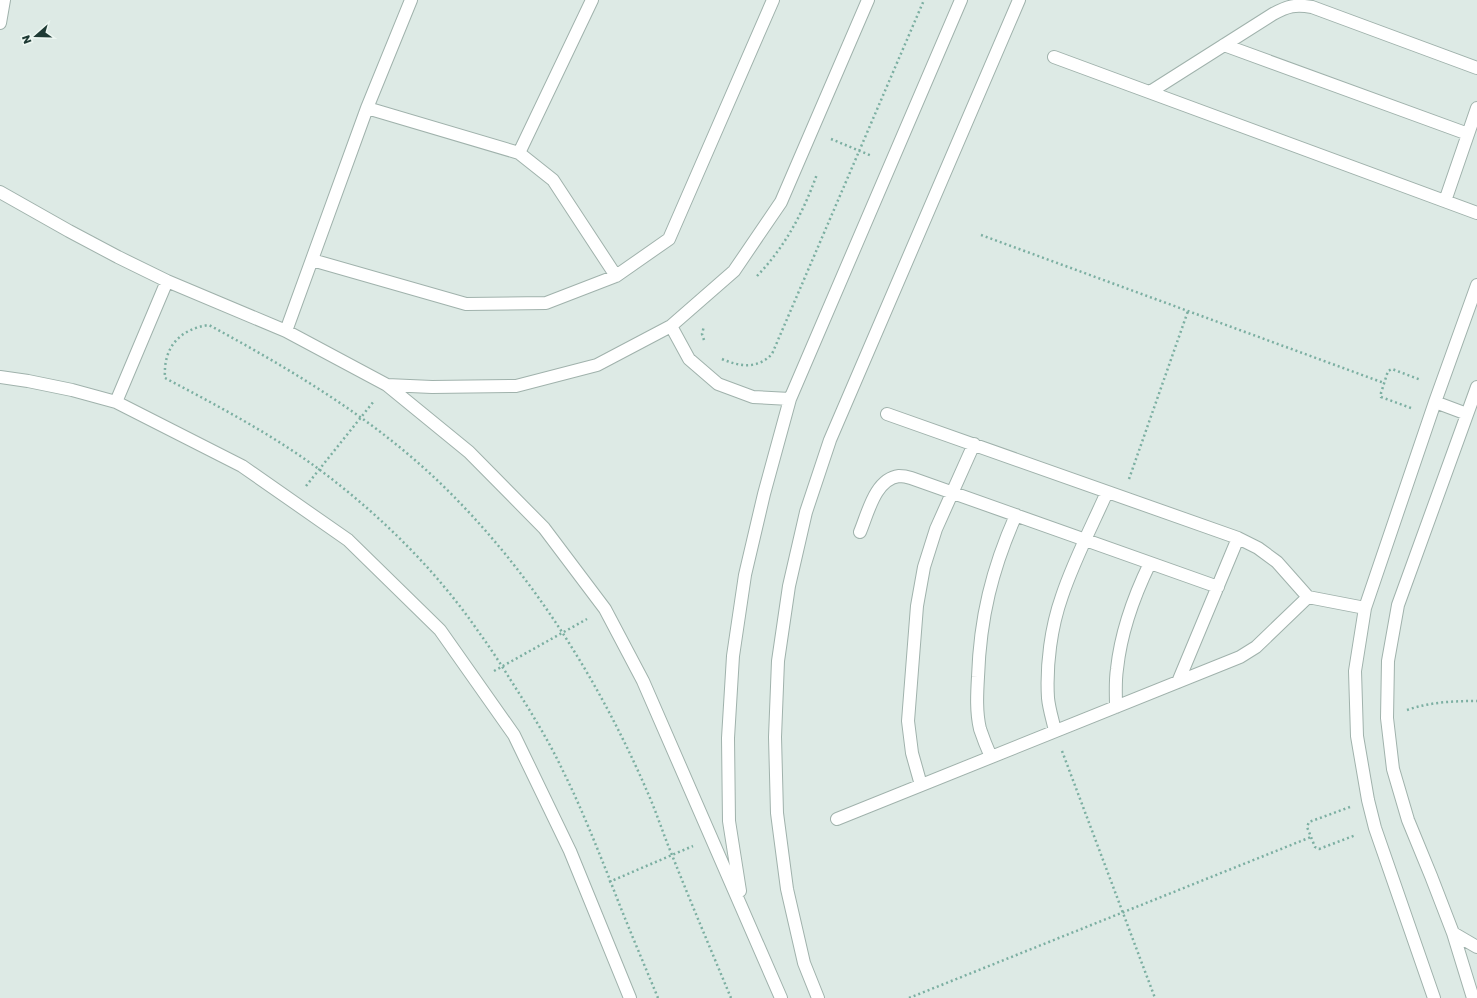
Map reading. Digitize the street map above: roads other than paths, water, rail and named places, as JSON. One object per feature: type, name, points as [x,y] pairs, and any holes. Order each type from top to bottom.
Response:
[{"type":"street","points":[[0,23],[4,0]]},
{"type":"street","points":[[286,331],[367,108],[411,0]]},
{"type":"street","points":[[519,153],[592,0]]},
{"type":"street","points":[[312,260],[466,304],[546,303],[616,276],[669,239],[773,0]]},
{"type":"street","points":[[387,385],[432,387],[516,386],[597,365],[671,326],[734,270],[781,202],[868,0]]},
{"type":"street","points":[[742,906],[729,821],[728,738],[733,656],[747,567],[764,494],[790,399],[961,0]]},
{"type":"street","points":[[818,998],[804,963],[789,896],[777,813],[775,737],[778,669],[789,586],[806,512],[830,440],[1019,0]]},
{"type":"street","points":[[1150,92],[1273,14],[1285,8],[1298,5],[1312,7],[1477,68]]},
{"type":"street","points":[[1224,45],[1468,134]]},
{"type":"street","points":[[1054,57],[1477,213]]},
{"type":"street","points":[[367,108],[519,153],[553,180],[616,276]]},
{"type":"street","points":[[1445,201],[1477,108]]},
{"type":"street","points":[[0,192],[69,231],[167,281],[286,331],[387,385],[469,452],[534,517],[605,609],[643,681],[781,998]]},
{"type":"street","points":[[116,402],[167,281]]},
{"type":"street","points":[[1434,998],[1375,828],[1368,800],[1356,736],[1355,671],[1365,608],[1430,415],[1477,285]]},
{"type":"street","points":[[671,326],[689,359],[718,384],[753,397],[790,399]]},
{"type":"street","points":[[0,377],[72,390],[116,402],[242,466],[348,540],[440,630],[514,735],[570,851],[630,998]]},
{"type":"street","points":[[1473,998],[1453,934],[1408,820],[1393,769],[1387,718],[1388,661],[1398,605],[1477,387]]},
{"type":"street","points":[[1435,402],[1467,414]]},
{"type":"street","points":[[887,414],[1238,538],[1258,548],[1277,562],[1308,597],[1365,608]]},
{"type":"street","points":[[921,785],[912,753],[908,721],[917,606],[924,567],[936,529],[974,444]]},
{"type":"street","points":[[860,532],[877,490],[887,480],[899,476],[911,478],[952,492],[1218,587]]},
{"type":"street","points":[[1055,731],[1048,699],[1049,664],[1054,630],[1062,596],[1107,492]]},
{"type":"street","points":[[991,757],[980,728],[977,697],[979,654],[984,616],[992,579],[1004,543],[1016,515]]},
{"type":"street","points":[[1178,682],[1238,538]]},
{"type":"street","points":[[1116,707],[1117,670],[1123,632],[1134,597],[1150,563]]},
{"type":"street","points":[[837,819],[1240,657],[1256,647],[1308,597]]},
{"type":"street","points":[[1453,934],[1477,946]]}]
